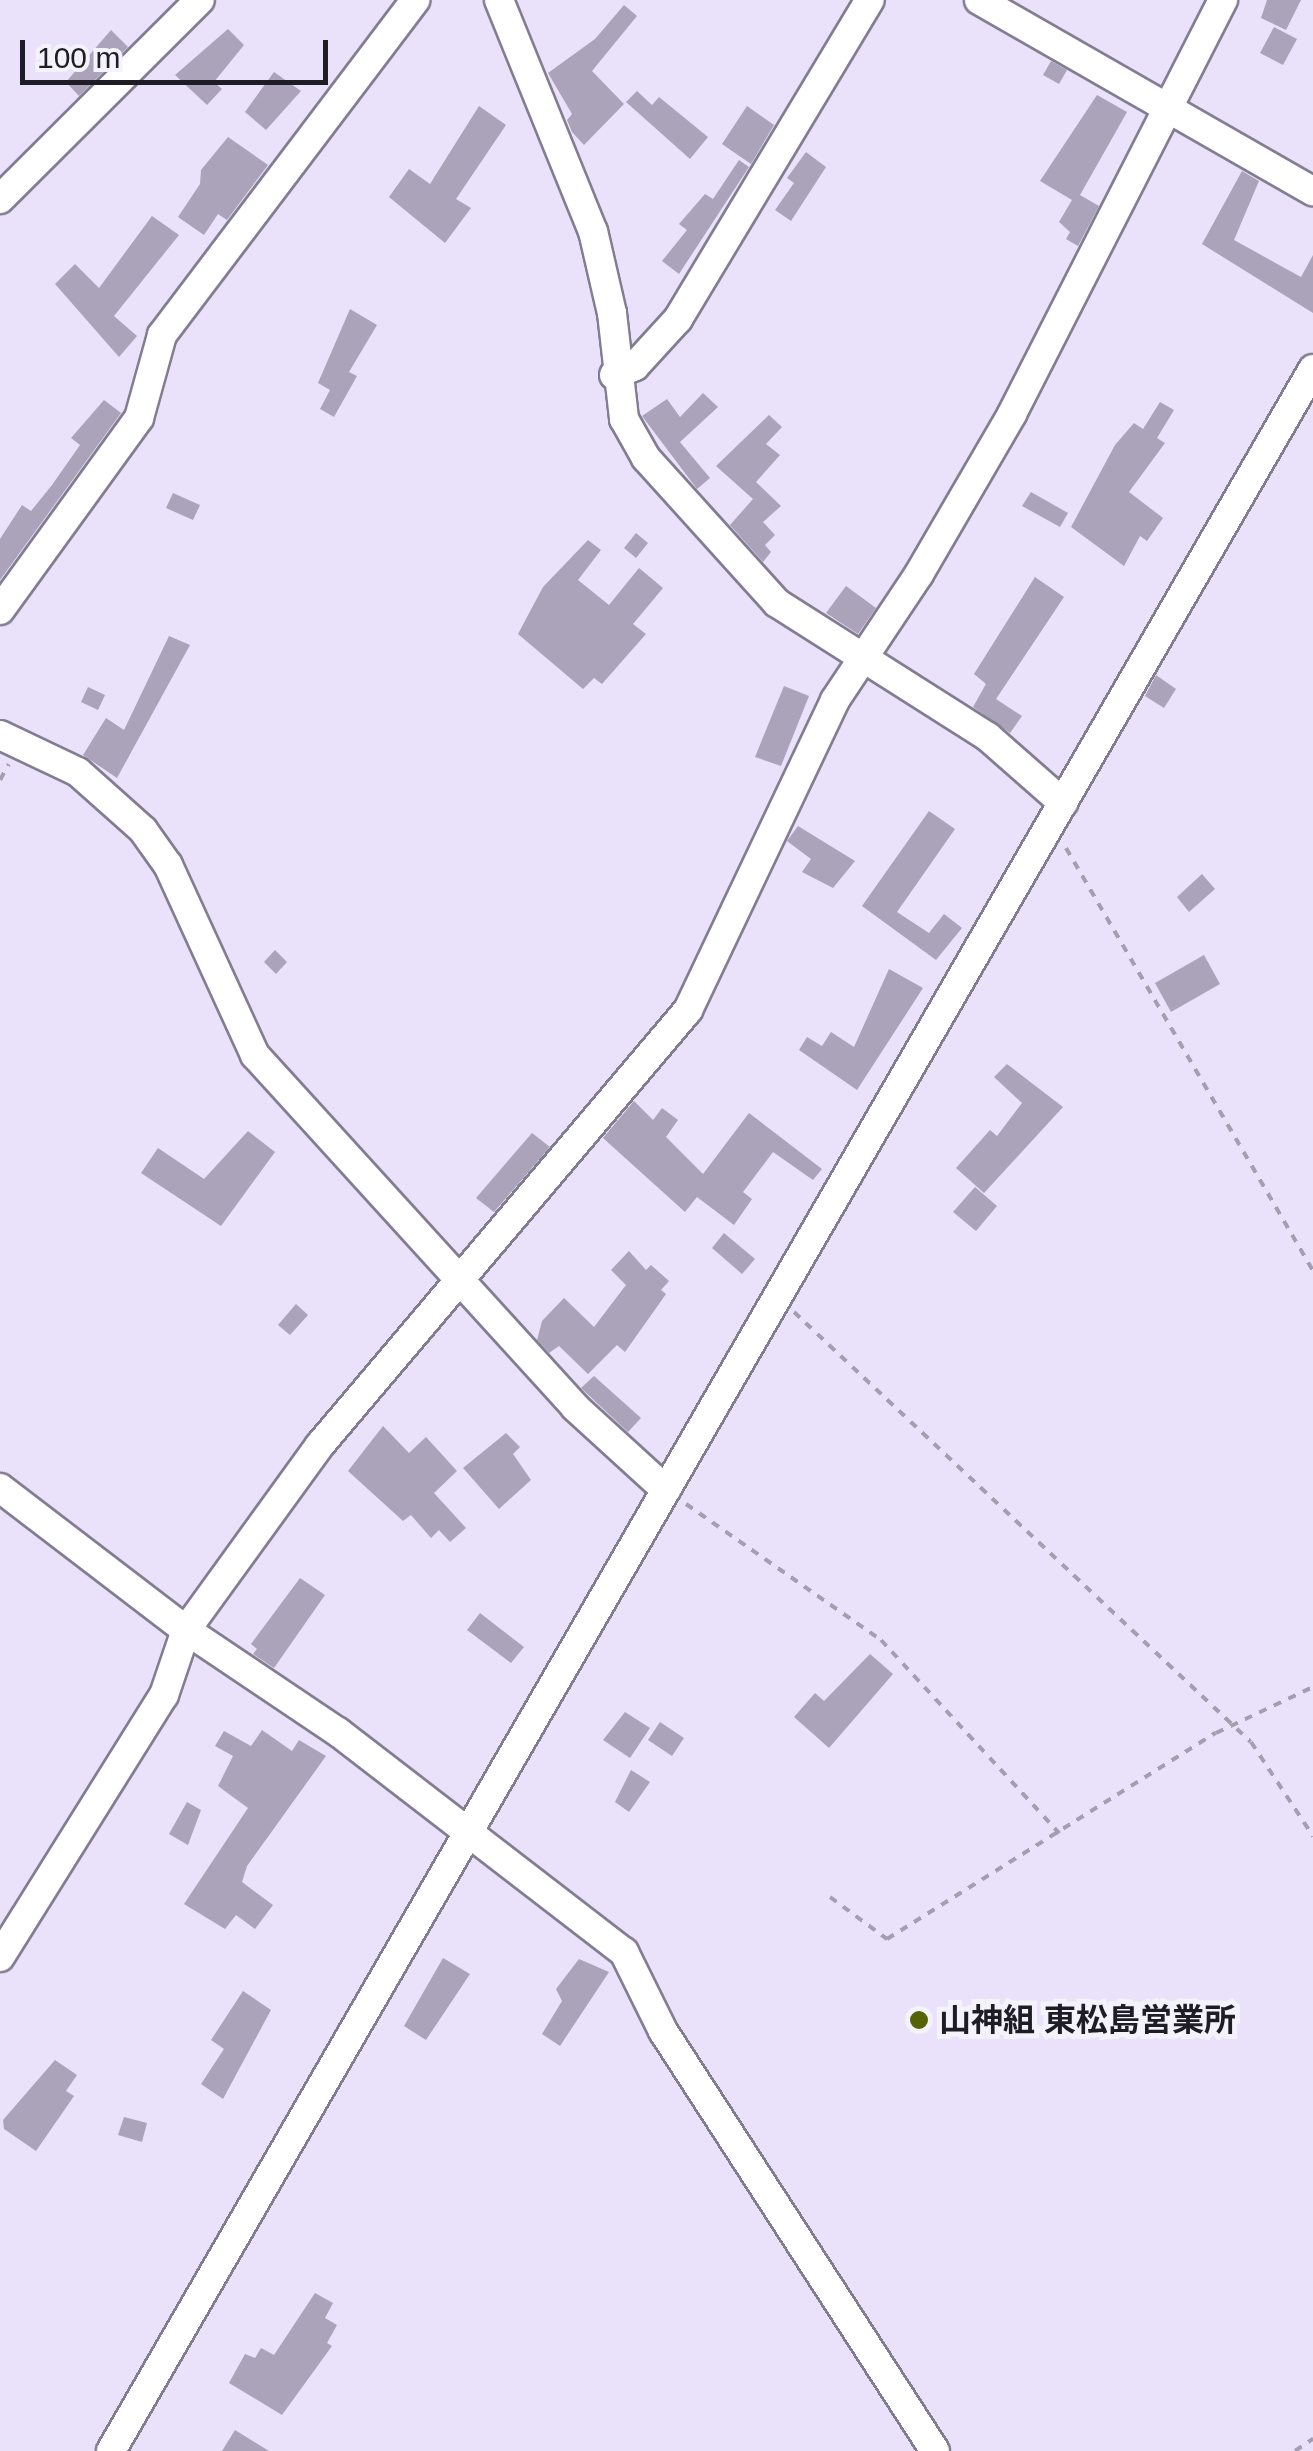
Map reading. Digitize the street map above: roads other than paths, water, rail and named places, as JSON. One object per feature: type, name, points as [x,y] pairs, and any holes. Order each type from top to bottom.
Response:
[{"type":"street","points":[[0,199],[200,0]]},
{"type":"street","points":[[0,610],[139,418],[162,335],[414,0]]},
{"type":"street","points":[[499,0],[593,231],[612,313],[614,375],[624,419],[646,458],[778,603],[860,660],[988,737],[1057,813]]},
{"type":"street","points":[[614,375],[635,366],[678,319],[870,0]]},
{"type":"street","points":[[979,0],[1166,112],[1313,191]]},
{"type":"street","points":[[0,1957],[164,1695],[186,1630],[320,1445],[461,1284],[688,1010],[835,700],[919,574],[1012,414],[1224,0]]},
{"type":"street","points":[[111,2451],[1313,369]]},
{"type":"street","points":[[0,735],[78,772],[143,830],[168,865],[256,1055],[575,1407],[666,1490]]},
{"type":"street","points":[[0,1488],[186,1630],[338,1732],[465,1834],[624,1952],[663,2032],[936,2451]]},
{"type":"place","name":"山神組 東松島営業所","points":[[919,2020]]}]
